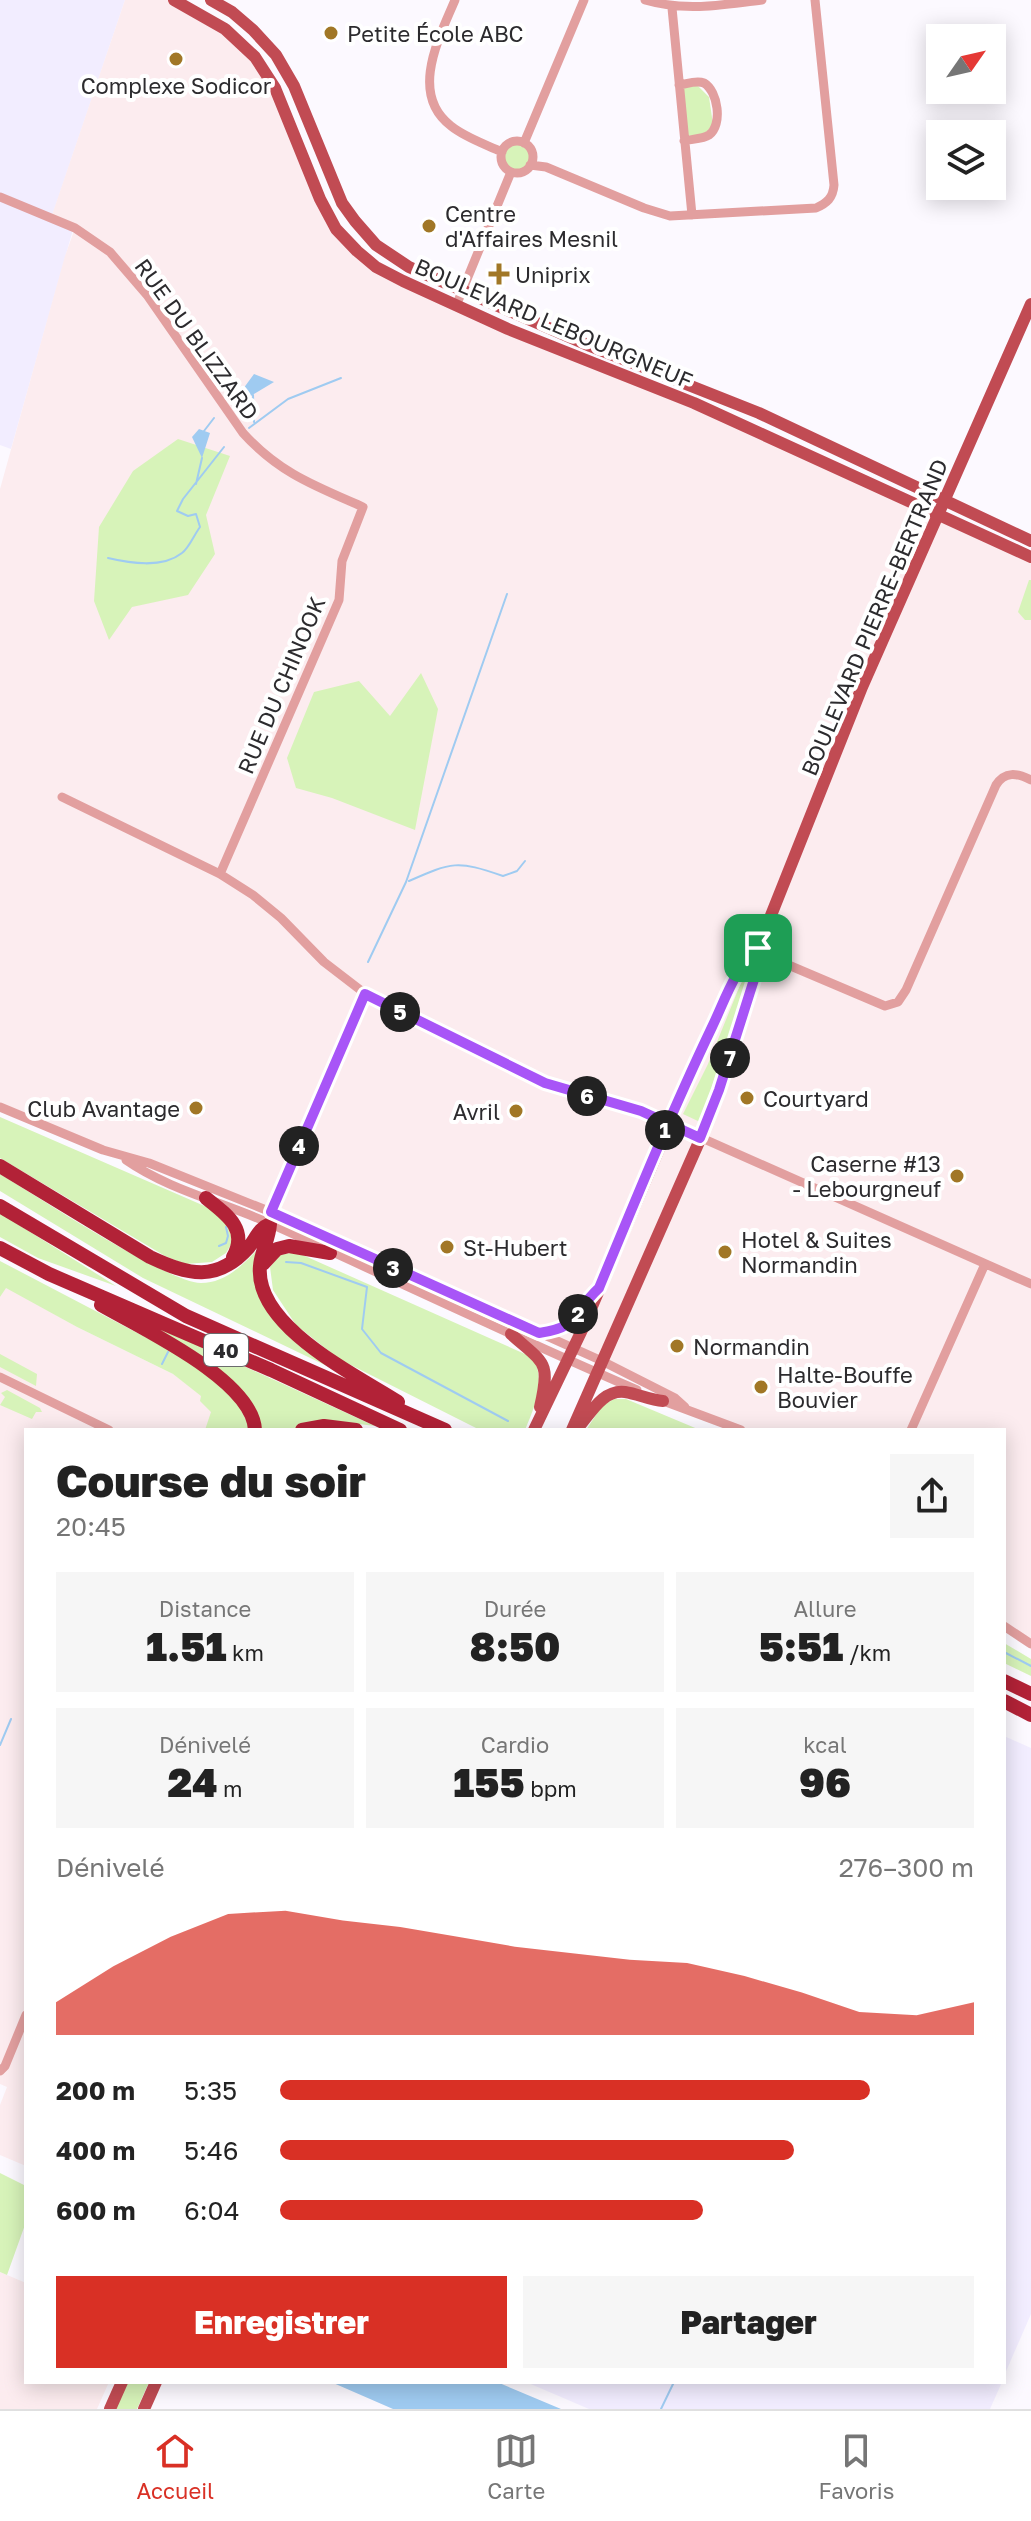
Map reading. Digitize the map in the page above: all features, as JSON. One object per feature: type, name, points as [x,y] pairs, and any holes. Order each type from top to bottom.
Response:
[{"type":"highway","points":[[0,1166],[150,1257],[175,1269],[200,1274],[228,1264],[249,1247],[260,1228],[271,1218]]},
{"type":"highway","points":[[0,1198],[102,1267]]},
{"type":"highway","points":[[206,1198],[234,1221],[237,1228],[238,1246],[228,1264]]},
{"type":"highway","name":"40","points":[[0,1206],[186,1316],[442,1428]]},
{"type":"highway","points":[[271,1218],[260,1267],[266,1295],[277,1315],[329,1361],[442,1428]]},
{"type":"highway","points":[[260,1267],[277,1249],[283,1247],[330,1253]]},
{"type":"highway","name":"40","points":[[0,1248],[49,1274],[396,1428]]},
{"type":"highway","points":[[49,1274],[216,1372],[240,1397],[255,1422],[255,1428]]},
{"type":"highway","points":[[313,1428],[340,1428]]},
{"type":"highway","points":[[1006,1682],[1031,1694]]},
{"type":"highway","points":[[1006,1702],[1031,1716]]},
{"type":"highway","points":[[1006,1711],[1031,1716]]},
{"type":"main road","name":"BOULEVARD LEBOURGNEUF","points":[[174,0],[225,29],[255,57],[275,88],[320,199],[336,229],[376,267],[456,306],[694,403],[1031,557]]},
{"type":"main road","name":"BOULEVARD LEBOURGNEUF","points":[[211,0],[245,23],[276,55],[294,86],[333,186],[355,221],[376,245],[409,267],[590,346],[759,413],[1031,541]]},
{"type":"main road","name":"BOULEVARD PIERRE-BERTRAND","points":[[575,1428],[719,1090],[758,967],[758,948],[862,687],[1031,304]]},
{"type":"main road","name":"BOULEVARD PIERRE-BERTRAND","points":[[535,1427],[571,1354],[668,1123],[745,960],[758,948]]},
{"type":"main road","points":[[539,1333],[568,1325],[599,1288]]},
{"type":"main road","points":[[511,1334],[537,1355],[544,1365],[546,1376],[535,1427]]},
{"type":"main road","points":[[576,1428],[610,1394],[627,1393],[663,1401]]},
{"type":"main road","points":[[110,2409],[121,2384]]},
{"type":"main road","points":[[144,2409],[155,2384]]},
{"type":"street","points":[[455,0],[433,51],[431,95],[437,111],[448,125],[502,152]]},
{"type":"street","points":[[524,143],[584,0]]},
{"type":"street","points":[[645,0],[672,8],[762,0]]},
{"type":"street","points":[[530,165],[546,167],[670,216],[816,208],[824,204],[834,193],[815,0]]},
{"type":"street","points":[[672,8],[692,215]]},
{"type":"street","points":[[679,85],[697,81],[704,84],[713,93],[717,109],[714,131],[704,137],[684,141]]},
{"type":"street","points":[[512,142],[524,143],[532,153],[530,165],[521,172],[511,172],[502,164],[502,152],[512,142]]},
{"type":"street","points":[[456,306],[511,172]]},
{"type":"street","name":"RUE DU BLIZZARD","points":[[0,197],[75,228],[110,252],[147,295],[243,433],[259,451],[281,469],[363,507]]},
{"type":"street","name":"RUE DU CHINOOK","points":[[220,874],[339,600],[342,561],[363,507]]},
{"type":"street","points":[[758,948],[775,959],[885,1006],[898,1002],[903,997],[996,785],[1005,775],[1014,773],[1031,780]]},
{"type":"street","points":[[62,797],[220,874],[253,895],[281,918],[324,962],[365,994],[545,1083],[641,1111],[1031,1284]]},
{"type":"street","points":[[271,1218],[365,994]]},
{"type":"street","points":[[0,1107],[121,1157],[149,1163],[539,1333],[571,1354]]},
{"type":"street","points":[[121,1157],[145,1173],[206,1198],[271,1218],[330,1253],[511,1334],[571,1354],[675,1398],[685,1407]]},
{"type":"street","points":[[912,1428],[985,1264]]},
{"type":"street","points":[[600,1367],[663,1401],[736,1428]]},
{"type":"street","points":[[0,1377],[105,1428]]},
{"type":"street","points":[[1006,1627],[1031,1644]]},
{"type":"street","points":[[0,2071],[5,2066],[24,2020]]},
{"type":"shaded area","points":[[0,0],[125,0],[52,216],[74,226],[11,449],[0,445]]},
{"type":"shaded area","points":[[125,0],[174,0],[255,57],[336,229],[376,267],[1031,557],[1031,1644],[1006,1627],[1006,1428],[734,1428],[685,1407],[602,1361],[271,1212],[121,1157],[0,1105],[0,489],[75,228],[51,218]]},
{"type":"shaded area","points":[[6,1287],[77,1327],[173,1374],[206,1399],[219,1414],[212,1428],[24,1428],[24,2165],[0,2155],[0,2105],[7,2087],[0,2084],[0,1297]]},
{"type":"shaded area","points":[[1006,1737],[1031,1748],[1031,2314],[1006,2371]]},
{"type":"shaded area","points":[[0,2272],[24,2282],[24,2384],[108,2384],[97,2409],[0,2409]]},
{"type":"shaded area","points":[[531,2384],[1001,2384],[990,2409],[589,2409]]},
{"type":"green space","points":[[697,85],[709,97],[713,124],[705,134],[688,136],[682,87]]},
{"type":"green space","points":[[517,141],[528,146],[533,157],[528,168],[517,173],[506,168],[501,157],[506,146]]},
{"type":"green space","points":[[178,439],[230,456],[206,515],[215,554],[188,595],[132,607],[109,640],[94,601],[99,527],[133,471]]},
{"type":"green space","points":[[1029,580],[1031,620],[1025,620],[1018,612]]},
{"type":"green space","points":[[421,673],[438,709],[415,830],[332,798],[296,788],[287,758],[314,692],[359,681],[390,716]]},
{"type":"green space","points":[[749,963],[753,964],[700,1122],[683,1114],[708,1064]]},
{"type":"green space","points":[[0,1117],[216,1211],[229,1220],[233,1241],[226,1253],[212,1262],[185,1264],[165,1256],[0,1158]]},
{"type":"green space","points":[[0,1174],[133,1254],[185,1279],[201,1283],[218,1280],[240,1267],[258,1249],[254,1268],[256,1286],[263,1302],[286,1330],[329,1367],[143,1278],[0,1191]]},
{"type":"green space","points":[[0,1213],[116,1286],[38,1258],[0,1237]]},
{"type":"green space","points":[[296,1252],[534,1358],[539,1385],[526,1428],[476,1428],[339,1359],[296,1325],[273,1290],[270,1267],[280,1255]]},
{"type":"green space","points":[[0,1261],[191,1361],[236,1400],[250,1428],[206,1428],[211,1412],[200,1401],[201,1396],[173,1374],[6,1288],[0,1297]]},
{"type":"green space","points":[[143,1320],[375,1426],[326,1420],[294,1428],[259,1428],[249,1404]]},
{"type":"green space","points":[[0,1354],[37,1374],[36,1386],[0,1367]]},
{"type":"green space","points":[[7,1390],[42,1412],[36,1412],[32,1419],[0,1405],[5,1397],[1,1393]]},
{"type":"green space","points":[[614,1399],[626,1399],[695,1428],[587,1428],[602,1406]]},
{"type":"green space","points":[[1006,1644],[1031,1659],[1031,1676],[1006,1664]]},
{"type":"green space","points":[[0,2173],[24,2185],[24,2228],[7,2275],[0,2272]]},
{"type":"green space","points":[[124,2384],[148,2384],[137,2409],[114,2409]]},
{"type":"water","points":[[254,374],[274,382],[249,397],[243,389]]},
{"type":"water","points":[[199,429],[210,433],[202,458],[192,437]]},
{"type":"water","points":[[336,2384],[502,2384],[561,2409],[393,2409]]},
{"type":"waterway","points":[[249,428],[288,399],[341,378]]},
{"type":"waterway","points":[[253,395],[254,422]]},
{"type":"waterway","points":[[204,431],[214,418]]},
{"type":"waterway","points":[[108,558],[155,563],[174,558],[185,551],[200,527],[196,514],[188,516],[177,511],[224,447]]},
{"type":"waterway","points":[[196,484],[202,458]]},
{"type":"waterway","points":[[368,962],[406,882],[507,594]]},
{"type":"waterway","points":[[409,881],[455,865],[475,867],[503,876],[517,871],[525,861]]},
{"type":"waterway","points":[[219,1246],[226,1243],[226,1227]]},
{"type":"waterway","points":[[286,1262],[301,1263],[367,1287],[362,1329],[381,1353],[508,1421]]},
{"type":"waterway","points":[[162,1364],[168,1352]]},
{"type":"waterway","points":[[1006,1653],[1031,1666]]},
{"type":"waterway","points":[[0,1745],[11,1719]]},
{"type":"waterway","points":[[661,2409],[673,2384]]},
{"type":"place","name":"Petite École ABC","points":[[331,33]]},
{"type":"place","name":"Complexe Sodicor","points":[[176,59]]},
{"type":"place","name":"Centre d'Affaires Mesnil","points":[[429,226]]},
{"type":"place","name":"Uniprix","points":[[499,274]]},
{"type":"place","name":"Courtyard","points":[[747,1098]]},
{"type":"place","name":"Club Avantage","points":[[196,1108]]},
{"type":"place","name":"Avril","points":[[516,1111]]},
{"type":"place","name":"Caserne #13 - Lebourgneuf","points":[[957,1176]]},
{"type":"place","name":"St-Hubert","points":[[447,1247]]},
{"type":"place","name":"Hotel & Suites Normandin","points":[[725,1252]]},
{"type":"place","name":"Normandin","points":[[677,1346]]},
{"type":"place","name":"Halte-Bouffe Bouvier","points":[[761,1387]]},
{"type":"route","points":[[758,948],[745,960],[702,1048],[668,1123],[599,1288],[565,1327],[539,1333],[271,1212],[365,994],[545,1083],[641,1111],[668,1123],[685,1130],[700,1138],[719,1090],[758,967],[758,948]]}]
